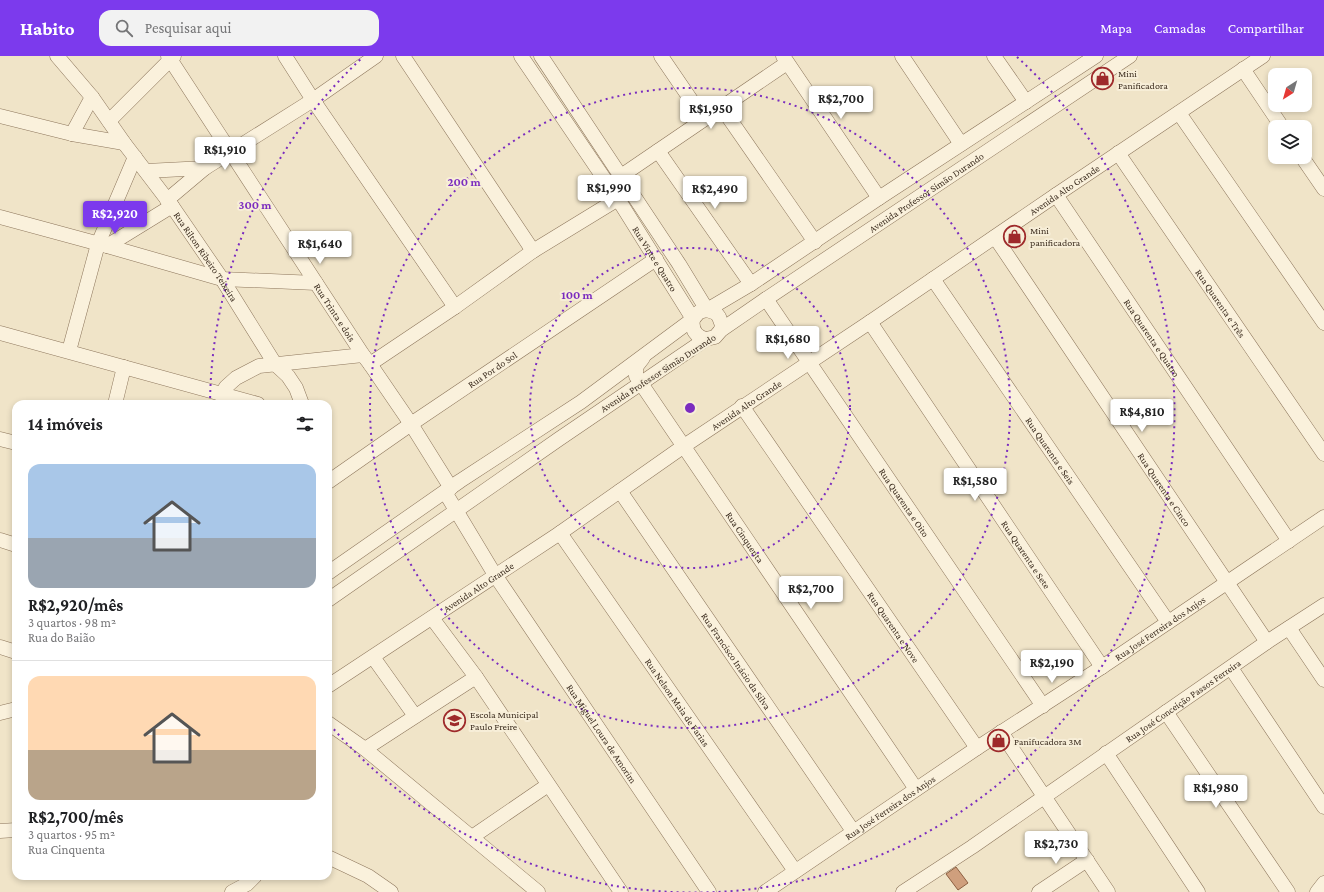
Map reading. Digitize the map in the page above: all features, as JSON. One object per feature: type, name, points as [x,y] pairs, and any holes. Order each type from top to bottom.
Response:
[{"type":"street","name":"Rua Rilton Ribeiro Teixeira","points":[[57,56],[92,98],[170,203],[222,279],[275,364],[288,376],[296,388],[300,400]]},
{"type":"street","points":[[285,56],[313,100],[455,307]]},
{"type":"street","points":[[102,245],[170,203],[205,168],[313,100],[376,56]]},
{"type":"street","points":[[403,56],[533,251]]},
{"type":"street","name":"Rua Vinte e Quatro","points":[[521,56],[618,199],[656,259],[693,319],[693,328],[695,332],[702,338],[706,339]]},
{"type":"street","name":"Rua Vinte e Quatro","points":[[540,56],[680,264],[707,310],[716,313],[719,317],[722,325],[721,330]]},
{"type":"street","points":[[661,56],[704,119]]},
{"type":"street","points":[[902,56],[961,144]]},
{"type":"street","points":[[994,56],[1026,102]]},
{"type":"street","name":"Avenida Professor Simão Durando","points":[[332,597],[706,339],[714,337],[721,330],[766,299],[1130,56]]},
{"type":"street","name":"Avenida Alto Grande","points":[[332,683],[560,533],[742,406],[870,322],[1263,56]]},
{"type":"street","points":[[109,121],[171,57]]},
{"type":"street","name":"Rua Trinta e dois","points":[[171,57],[230,152],[411,424],[448,490],[455,511]]},
{"type":"street","name":"Avenida Professor Simão Durando","points":[[332,570],[448,490],[581,402],[693,319],[699,312],[707,310],[751,284],[878,198],[1026,102],[1089,58]]},
{"type":"street","points":[[621,176],[722,108],[785,60],[878,198]]},
{"type":"street","points":[[1243,69],[1277,120]]},
{"type":"street","points":[[72,134],[92,98]]},
{"type":"street","points":[[722,108],[815,242]]},
{"type":"street","points":[[1179,113],[1324,323]]},
{"type":"street","points":[[0,116],[72,134],[124,143]]},
{"type":"street","points":[[658,151],[751,284]]},
{"type":"street","name":"Rua Quarenta e Três","points":[[1118,153],[1324,454]]},
{"type":"street","points":[[69,351],[102,245],[135,157]]},
{"type":"street","points":[[1307,164],[1324,189]]},
{"type":"street","points":[[146,171],[205,168]]},
{"type":"street","name":"Rua Quarenta e Quatro","points":[[1056,195],[1289,541]]},
{"type":"street","points":[[221,395],[231,383],[259,366],[367,360],[455,307],[533,251],[618,199]]},
{"type":"street","points":[[0,217],[222,279],[316,283]]},
{"type":"street","name":"Rua Quarenta e Cinco","points":[[995,238],[1267,642]]},
{"type":"street","name":"Rua Por do Sol","points":[[332,479],[411,424],[656,259]]},
{"type":"street","points":[[665,274],[680,264]]},
{"type":"street","name":"Rua Quarenta e Seis","points":[[933,279],[1168,622]]},
{"type":"street","name":"Rua Quarenta e Oito","points":[[766,299],[1042,706]]},
{"type":"street","name":"Rua Quarenta e Sete","points":[[870,322],[1102,667]]},
{"type":"street","points":[[0,333],[242,400]]},
{"type":"street","points":[[642,384],[636,376],[636,371],[639,362],[646,354]]},
{"type":"street","points":[[117,400],[124,367]]},
{"type":"street","name":"Rua Cinquenta","points":[[642,384],[916,789]]},
{"type":"street","name":"Rua Quarenta e Nove","points":[[742,406],[977,748]]},
{"type":"street","points":[[0,439],[12,442]]},
{"type":"street","name":"Rua Francisco Inácio da Silva","points":[[620,491],[853,831]]},
{"type":"street","name":"Rua Miguel Loura de Amorim","points":[[455,511],[495,575],[709,892]]},
{"type":"street","name":"Rua José Ferreira dos Anjos","points":[[765,892],[853,831],[1001,732],[1102,667],[1324,517]]},
{"type":"street","name":"Rua Nelson Maia de Farias","points":[[560,533],[795,871]]},
{"type":"street","points":[[0,540],[12,544]]},
{"type":"street","name":"Rua José Conceição Passos Ferreira","points":[[903,892],[1044,797],[1267,642],[1324,605]]},
{"type":"street","points":[[432,618],[476,677],[620,892]]},
{"type":"street","points":[[1289,628],[1324,680]]},
{"type":"street","points":[[0,647],[12,651]]},
{"type":"street","points":[[373,657],[415,716]]},
{"type":"street","points":[[1231,668],[1324,807]]},
{"type":"street","points":[[365,749],[476,677]]},
{"type":"street","points":[[0,713],[12,710]]},
{"type":"street","points":[[1166,712],[1288,892]]},
{"type":"street","points":[[332,727],[365,749],[538,892]]},
{"type":"street","points":[[1001,732],[1108,892]]},
{"type":"street","points":[[1106,753],[1198,892]]},
{"type":"street","points":[[472,837],[548,784]]},
{"type":"street","points":[[0,832],[12,830]]},
{"type":"street","points":[[332,859],[368,876],[391,892]]},
{"type":"street","points":[[1039,892],[1087,860]]},
{"type":"street","points":[[368,876],[372,892]]},
{"type":"street","points":[[232,892],[247,884],[251,880]]},
{"type":"street","points":[[1317,892],[1324,883]]},
{"type":"building","points":[[956,867],[968,883],[958,890],[946,874]]},
{"type":"place","name":"Mini Panificadora","points":[[1102,79]]},
{"type":"place","name":"Mini panificadora","points":[[1015,236]]},
{"type":"place","name":"Escola Municipal Paulo Freire","points":[[455,720]]},
{"type":"place","name":"Panifucadora 3M","points":[[999,741]]}]
